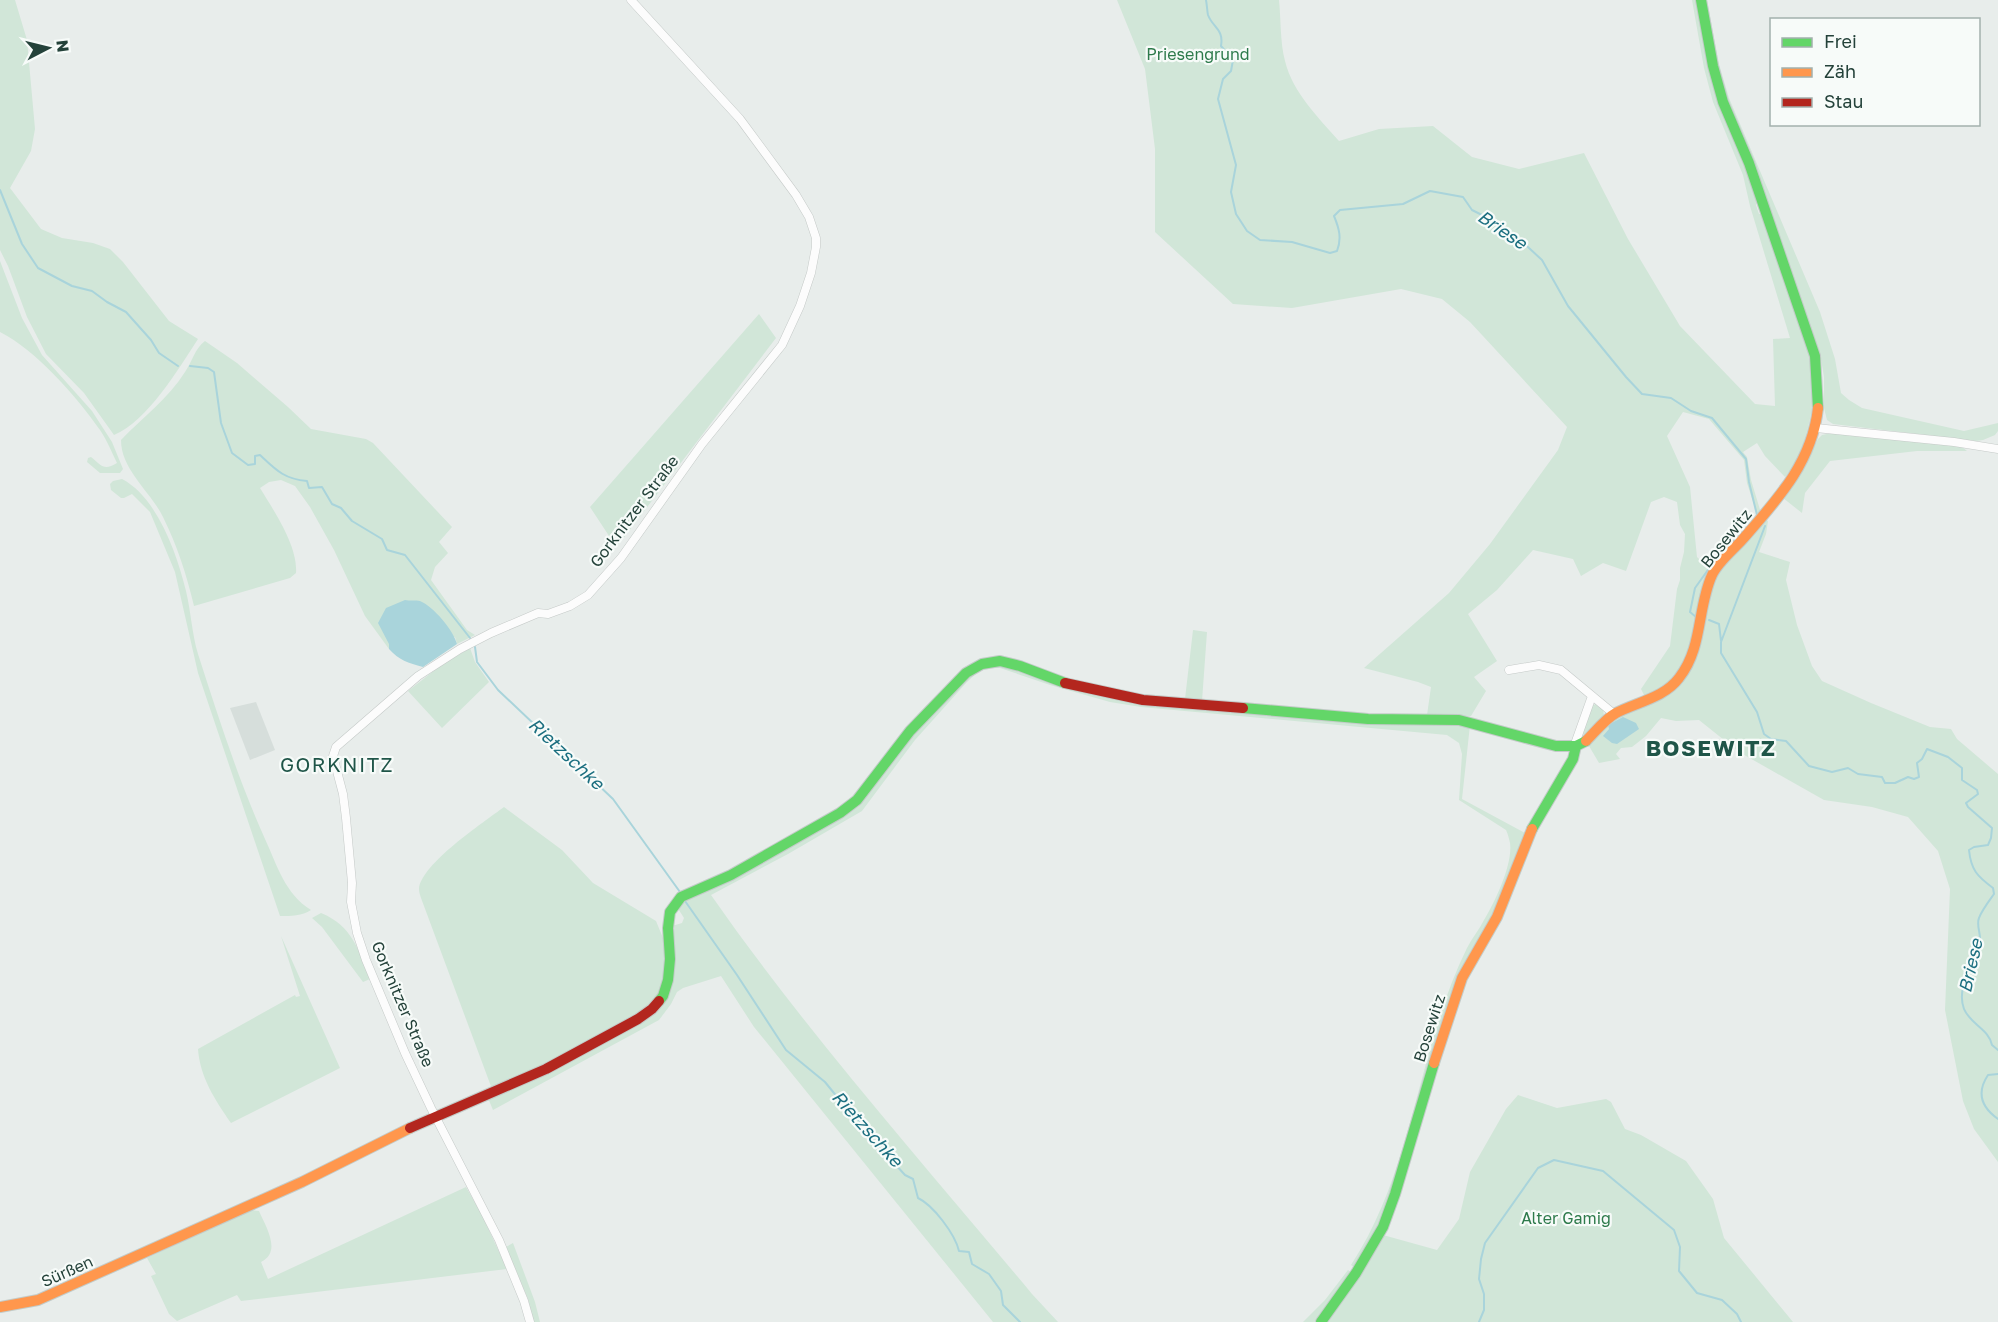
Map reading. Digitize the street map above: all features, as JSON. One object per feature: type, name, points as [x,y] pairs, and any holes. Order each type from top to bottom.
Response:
[{"type":"street","name":"Gorknitzer Straße","points":[[530,1322],[500,1240],[435,1116],[366,960],[357,933],[351,902],[352,883],[343,794],[333,756],[336,747],[418,676],[472,642],[538,614],[549,614],[570,606],[588,595],[621,558],[702,444],[782,345],[800,306],[811,273],[816,238],[809,217],[796,195],[740,119],[632,0]]},
{"type":"street","name":"Bosewitz","points":[[1576,746],[1585,742],[1614,714],[1660,695],[1679,679],[1694,653],[1702,603],[1713,573],[1788,487],[1801,466],[1816,428],[1819,402],[1815,357],[1749,163],[1723,102],[1713,66],[1701,0]]},
{"type":"street","points":[[1816,428],[1954,442],[1998,449]]},
{"type":"street","points":[[435,1116],[546,1069],[607,1037],[652,1009],[663,996],[668,980],[670,912],[681,897],[731,874],[840,813],[857,800],[910,730],[976,665],[992,661],[1011,663],[1052,679],[1113,695],[1143,700],[1368,719],[1459,720],[1556,746],[1576,746]]},
{"type":"street","points":[[1509,670],[1539,665],[1561,670],[1614,714]]},
{"type":"street","name":"Bosewitz","points":[[1321,1322],[1356,1273],[1383,1227],[1462,978],[1497,917],[1529,834],[1573,759],[1576,741],[1592,696]]},
{"type":"street","name":"Sürßen","points":[[0,1308],[38,1300],[302,1182],[435,1116]]},
{"type":"shaded area","points":[[256,702],[275,750],[250,760],[230,708]]},
{"type":"green space","points":[[0,0],[15,0],[27,40],[35,129],[31,151],[10,188],[41,229],[62,238],[93,243],[110,249],[123,262],[169,321],[198,339],[172,379],[150,407],[138,419],[114,435],[84,393],[46,354],[27,317],[0,250]]},
{"type":"green space","name":"Priesengrund","points":[[1117,0],[1279,0],[1282,46],[1289,73],[1307,104],[1339,141],[1379,129],[1433,126],[1472,157],[1519,169],[1584,153],[1628,239],[1680,326],[1755,404],[1775,406],[1773,339],[1790,338],[1750,206],[1743,175],[1713,102],[1704,68],[1692,0],[1696,0],[1745,165],[1758,200],[1756,205],[1759,214],[1762,214],[1810,357],[1815,394],[1801,450],[1785,477],[1765,456],[1757,443],[1743,452],[1747,457],[1761,513],[1758,517],[1747,483],[1744,460],[1709,419],[1683,412],[1667,436],[1690,487],[1697,557],[1710,569],[1703,589],[1693,641],[1687,659],[1678,673],[1666,684],[1645,697],[1641,689],[1670,646],[1684,552],[1685,534],[1680,525],[1677,502],[1664,497],[1651,502],[1626,571],[1603,563],[1581,576],[1573,559],[1533,550],[1497,590],[1468,614],[1497,661],[1474,677],[1486,691],[1471,716],[1427,715],[1431,687],[1364,668],[1449,593],[1490,544],[1558,450],[1567,427],[1470,322],[1442,299],[1401,289],[1292,308],[1233,304],[1155,232],[1155,149],[1145,69]]},
{"type":"green space","points":[[1705,0],[1707,0],[1719,64],[1729,98],[1820,312],[1835,359],[1841,393],[1862,408],[1964,431],[1998,423],[1998,431],[1995,435],[1976,441],[1833,424],[1827,420],[1820,353],[1753,162],[1726,98],[1716,63]]},
{"type":"green space","points":[[0,261],[22,318],[42,355],[92,411],[112,442],[123,469],[120,473],[100,473],[87,462],[91,457],[106,467],[117,463],[100,430],[68,389],[28,350],[0,332]]},
{"type":"green space","points":[[759,314],[776,338],[619,544],[615,545],[590,507]]},
{"type":"green space","points":[[205,341],[237,363],[311,429],[366,439],[373,443],[452,527],[439,542],[448,553],[435,567],[431,580],[467,630],[475,635],[457,644],[455,637],[389,644],[389,649],[365,616],[334,550],[310,507],[295,486],[281,480],[269,482],[260,488],[289,540],[296,563],[296,573],[290,578],[194,606],[181,561],[168,528],[158,508],[131,471],[122,451],[121,440],[171,391]]},
{"type":"green space","points":[[1832,433],[1949,445],[1962,447],[1967,451],[1917,451],[1830,461],[1805,493],[1802,513],[1783,498],[1804,467],[1818,439],[1822,435]]},
{"type":"green space","points":[[122,479],[146,499],[171,544],[186,591],[198,654],[237,770],[278,869],[295,896],[311,910],[308,912],[280,916],[198,673],[175,572],[150,512],[132,494],[121,498],[111,490],[110,484],[113,481]]},
{"type":"green space","points":[[1766,520],[1768,521],[1766,534],[1759,552],[1790,562],[1786,580],[1797,625],[1812,666],[1822,681],[1930,727],[1951,729],[1957,739],[1998,774],[1998,1162],[1974,1129],[1963,1101],[1945,1010],[1950,889],[1938,851],[1908,817],[1872,807],[1824,800],[1739,752],[1699,720],[1676,721],[1661,718],[1646,736],[1632,747],[1621,748],[1616,754],[1620,759],[1599,763],[1589,746],[1611,721],[1656,701],[1679,685],[1695,661],[1716,577],[1729,559]]},
{"type":"green space","points":[[1193,630],[1207,632],[1202,701],[1185,699]]},
{"type":"green space","points":[[470,648],[475,662],[489,682],[442,728],[408,691],[440,666]]},
{"type":"green space","points":[[998,664],[1050,682],[1111,698],[1470,725],[1462,799],[1525,833],[1493,916],[1472,949],[1459,976],[1380,1224],[1355,1268],[1351,1265],[1372,1228],[1389,1190],[1450,987],[1467,948],[1498,893],[1509,861],[1510,843],[1506,830],[1459,800],[1462,754],[1459,743],[1447,735],[1141,707],[1110,702],[1000,668],[987,668],[978,672],[967,682],[915,740],[862,811],[711,895],[826,1048],[1058,1322],[993,1322],[754,1027],[721,976],[683,988],[677,992],[659,1020],[493,1110],[488,1098],[551,1070],[665,997],[672,926],[682,923],[684,918],[677,907],[681,902],[842,816],[912,733],[977,668]]},
{"type":"green space","points":[[1596,704],[1603,709],[1604,716],[1584,736],[1591,706]]},
{"type":"green space","points":[[504,807],[562,850],[593,883],[656,921],[667,956],[665,978],[659,994],[650,1007],[604,1035],[492,1089],[419,889],[422,879],[442,856]]},
{"type":"green space","points":[[321,913],[332,918],[353,940],[370,979],[363,982],[322,927],[312,918]]},
{"type":"green space","points":[[281,936],[340,1068],[231,1123],[205,1079],[198,1049],[295,995],[300,996]]},
{"type":"green space","name":"Alter Gamig","points":[[1518,1095],[1557,1108],[1606,1099],[1611,1102],[1625,1129],[1641,1135],[1686,1161],[1713,1199],[1724,1238],[1793,1322],[1325,1322],[1383,1235],[1437,1250],[1459,1219],[1470,1172],[1506,1109]]},
{"type":"green space","points":[[466,1187],[507,1269],[241,1301],[237,1295],[177,1321],[169,1314],[151,1276],[156,1274],[147,1258],[250,1210],[259,1211],[270,1239],[271,1252],[261,1262],[268,1279]]},
{"type":"green space","points":[[513,1243],[540,1322],[534,1322],[528,1299],[506,1247]]},
{"type":"green space","points":[[1348,1270],[1352,1273],[1317,1322],[1303,1322],[1325,1300]]},
{"type":"water","points":[[405,600],[420,601],[437,613],[457,644],[423,667],[396,656],[389,649],[389,644],[378,623],[386,608]]},
{"type":"water","points":[[1623,717],[1636,723],[1639,729],[1617,744],[1612,743],[1603,736],[1609,729],[1608,725]]},
{"type":"waterway","name":"Briese","points":[[1206,0],[1208,15],[1220,32],[1221,46],[1233,60],[1231,71],[1223,79],[1218,99],[1236,165],[1231,192],[1236,214],[1247,231],[1260,240],[1292,242],[1330,253],[1337,251],[1339,246],[1339,233],[1334,216],[1340,210],[1403,204],[1430,191],[1463,197],[1472,210],[1517,237],[1542,260],[1568,306],[1642,394],[1671,398],[1691,411],[1712,418],[1746,459],[1757,515]]},
{"type":"waterway","name":"Rietzschke","points":[[0,190],[22,244],[38,268],[72,286],[92,291],[126,312],[151,340],[159,353],[178,366]]},
{"type":"waterway","name":"Rietzschke","points":[[190,366],[208,368],[214,372],[221,423],[232,453],[248,465],[255,464],[255,456],[260,455],[286,476],[307,481],[309,488],[322,487],[332,504],[341,508],[352,521],[382,539],[387,550],[405,555],[470,638]]},
{"type":"waterway","name":"Briese","points":[[1765,526],[1721,642],[1721,653],[1757,712],[1764,734],[1771,739],[1786,741],[1809,766],[1832,772],[1848,768],[1858,774],[1882,777],[1885,783],[1895,783],[1908,777],[1914,779],[1919,777],[1917,763],[1927,749],[1948,757],[1962,768],[1962,780],[1977,790],[1978,794],[1966,803],[1992,828],[1988,845],[1969,850],[1971,863],[1979,876],[1993,888],[1994,894],[1979,918],[1980,941],[1964,983],[1962,1000],[1970,1019],[1987,1035],[1992,1045],[1998,1050]]},
{"type":"waterway","name":"Briese","points":[[1696,617],[1690,612],[1695,588],[1737,537]]},
{"type":"waterway","name":"Briese","points":[[1709,620],[1719,624],[1721,641]]},
{"type":"waterway","name":"Rietzschke","points":[[475,647],[477,662],[498,690],[613,799],[680,892]]},
{"type":"waterway","name":"Rietzschke","points":[[685,901],[786,1050],[825,1082],[851,1114],[874,1133],[873,1140],[905,1175],[913,1179],[918,1198],[943,1221],[959,1251],[969,1252],[972,1264],[989,1274],[1001,1291],[1003,1305],[1020,1322]]},
{"type":"waterway","name":"Briese","points":[[1998,1074],[1988,1075],[1981,1094],[1984,1105],[1998,1119]]},
{"type":"waterway","name":"Rietzschke","points":[[1479,1322],[1484,1310],[1484,1294],[1479,1279],[1485,1243],[1538,1168],[1554,1160],[1603,1171],[1674,1230],[1680,1247],[1679,1271],[1697,1293],[1722,1300],[1737,1314],[1741,1322]]},
{"type":"traffic: fast","points":[[1701,0],[1713,66],[1723,102],[1749,163],[1815,356],[1818,408]]},
{"type":"traffic: fast","points":[[659,1001],[668,980],[670,912],[681,897],[731,875],[840,813],[857,800],[910,731],[966,673],[982,664],[1000,661],[1065,683]]},
{"type":"traffic: fast","points":[[1243,708],[1368,719],[1459,720],[1556,746],[1576,746],[1586,741]]},
{"type":"traffic: fast","points":[[1532,829],[1573,759],[1576,746]]},
{"type":"traffic: fast","points":[[1321,1322],[1356,1273],[1383,1227],[1434,1063]]},
{"type":"traffic: slow","points":[[1586,741],[1612,716],[1658,695],[1679,678],[1692,654],[1712,575],[1791,480],[1809,446],[1818,408]]},
{"type":"traffic: slow","points":[[1434,1063],[1462,978],[1497,917],[1532,829]]},
{"type":"traffic: slow","points":[[0,1307],[38,1300],[302,1182],[410,1128]]},
{"type":"traffic: jam","points":[[1065,683],[1143,700],[1243,708]]},
{"type":"traffic: jam","points":[[410,1128],[546,1069],[638,1019],[659,1001]]},
{"type":"district","name":"BOSEWITZ","points":[[1711,748]]},
{"type":"district","name":"GORKNITZ","points":[[337,765]]}]
